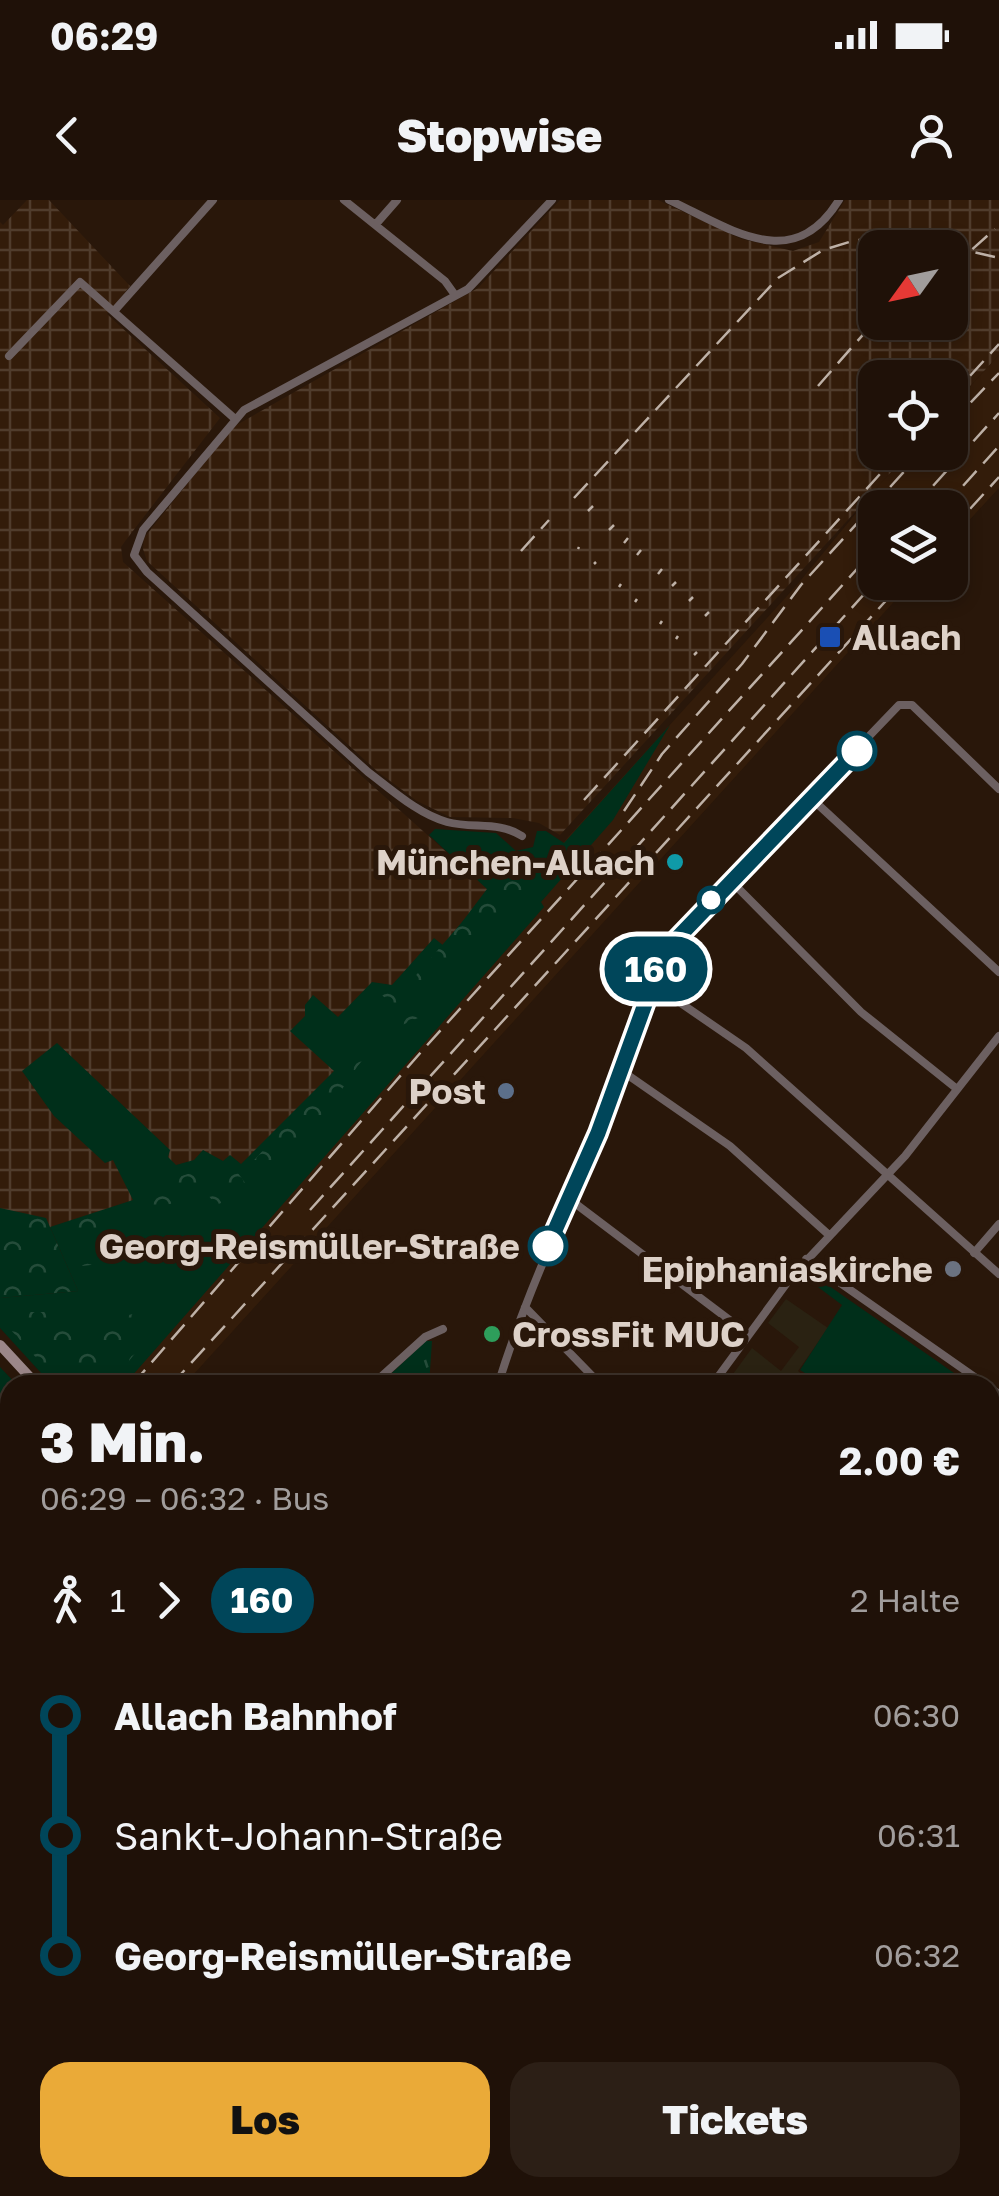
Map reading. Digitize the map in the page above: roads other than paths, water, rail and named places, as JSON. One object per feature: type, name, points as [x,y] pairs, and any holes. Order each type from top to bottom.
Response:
[{"type":"street","points":[[116,310],[213,200]]},
{"type":"street","points":[[344,200],[445,281],[455,295]]},
{"type":"street","points":[[376,224],[397,200]]},
{"type":"street","points":[[522,836],[502,826],[442,821],[400,796],[368,772],[147,572],[134,554],[143,530],[234,418],[267,396],[479,281],[552,200]]},
{"type":"street","points":[[669,200],[728,228],[783,242],[818,229],[839,200]]},
{"type":"street","points":[[9,356],[73,284],[87,284],[234,418]]},
{"type":"street","points":[[501,1375],[568,1198],[622,1071],[664,952],[896,706],[906,703],[999,790]]},
{"type":"street","points":[[811,798],[999,972]]},
{"type":"street","points":[[730,881],[861,1012],[957,1090]]},
{"type":"street","points":[[653,984],[746,1048],[999,1274]]},
{"type":"street","points":[[719,1375],[806,1260],[886,1177],[999,1036]]},
{"type":"street","points":[[622,1071],[730,1146],[828,1234]]},
{"type":"street","points":[[568,1198],[748,1334]]},
{"type":"street","points":[[974,1254],[999,1224]]},
{"type":"street","points":[[806,1260],[972,1375]]},
{"type":"street","points":[[525,1307],[591,1375]]},
{"type":"street","points":[[383,1375],[425,1337],[443,1329]]},
{"type":"street","points":[[0,1345],[28,1375]]},
{"type":"railway","points":[[968,253],[995,229]]},
{"type":"railway","points":[[574,498],[778,278],[823,250],[858,240]]},
{"type":"railway","points":[[968,251],[999,258]]},
{"type":"railway","points":[[818,386],[858,340]]},
{"type":"railway","points":[[968,378],[999,344]]},
{"type":"railway","points":[[968,405],[999,373]]},
{"type":"railway","points":[[929,490],[999,413]]},
{"type":"railway","points":[[959,490],[999,446]]},
{"type":"railway","points":[[584,800],[884,470]]},
{"type":"railway","points":[[624,811],[662,754],[742,664],[801,585],[906,470]]},
{"type":"railway","points":[[968,511],[999,477]]},
{"type":"railway","points":[[588,511],[593,506]]},
{"type":"railway","points":[[521,551],[549,520]]},
{"type":"railway","points":[[609,530],[614,525]]},
{"type":"railway","points":[[624,543],[628,538]]},
{"type":"railway","points":[[637,555],[641,550]]},
{"type":"railway","points":[[141,1375],[421,1052],[858,568]]},
{"type":"railway","points":[[658,574],[662,569]]},
{"type":"railway","points":[[672,586],[676,582]]},
{"type":"railway","points":[[689,601],[693,597]]},
{"type":"railway","points":[[310,1210],[859,600]]},
{"type":"railway","points":[[180,1375],[887,600]]},
{"type":"railway","points":[[705,616],[709,612]]},
{"type":"railway","points":[[694,655],[697,652]]},
{"type":"place","name":"Allach","points":[[830,637]]},
{"type":"place","name":"München-Allach","points":[[675,862]]},
{"type":"place","name":"Post","points":[[506,1091]]},
{"type":"place","name":"Georg-Reismüller-Straße","points":[[548,1246]]},
{"type":"place","name":"Epiphaniaskirche","points":[[953,1269]]},
{"type":"place","name":"CrossFit MUC","points":[[492,1334]]}]
